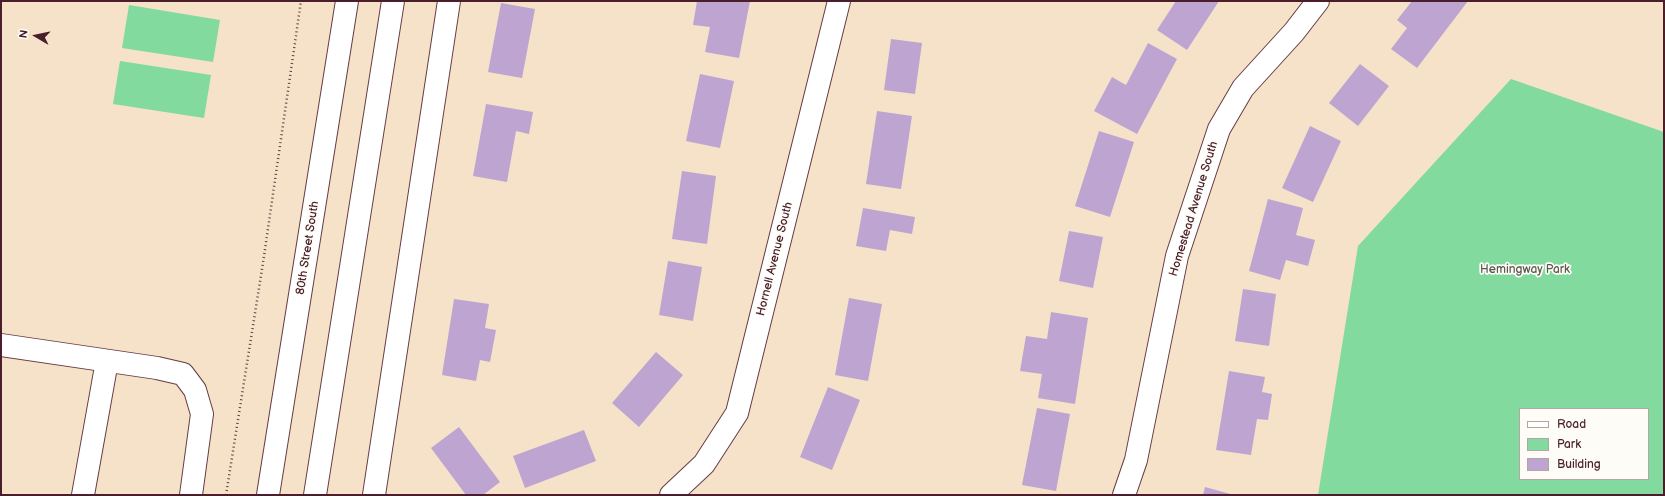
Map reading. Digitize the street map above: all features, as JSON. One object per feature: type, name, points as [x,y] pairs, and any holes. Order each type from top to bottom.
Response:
[{"type":"street","name":"80th Street South","points":[[268,495],[347,1]]},
{"type":"street","points":[[315,495],[393,1]]},
{"type":"street","points":[[374,495],[449,1]]},
{"type":"street","name":"Hornell Avenue South","points":[[670,495],[704,464],[737,413],[839,1]]},
{"type":"street","name":"Homestead Avenue South","points":[[1124,495],[1136,460],[1177,256],[1219,129],[1243,88],[1294,32],[1318,1]]},
{"type":"street","points":[[1,345],[157,368],[182,374],[195,390],[202,414],[191,495]]},
{"type":"street","points":[[83,495],[107,361]]},
{"type":"path","points":[[226,495],[263,263],[301,1]]},
{"type":"green space","points":[[129,5],[220,20],[213,62],[122,48]]},
{"type":"green space","points":[[120,61],[211,75],[204,118],[113,104]]},
{"type":"green space","name":"Hemingway Park","points":[[1511,79],[1664,132],[1664,495],[1318,495],[1358,246]]},
{"type":"building","points":[[697,1],[750,1],[739,58],[705,52],[710,27],[693,25]]},
{"type":"building","points":[[1176,1],[1219,1],[1187,50],[1157,30]]},
{"type":"building","points":[[1412,1],[1468,1],[1417,68],[1391,49],[1407,28],[1397,20]]},
{"type":"building","points":[[501,3],[535,9],[522,78],[488,72]]},
{"type":"building","points":[[891,39],[922,43],[915,94],[884,90]]},
{"type":"building","points":[[1148,43],[1177,59],[1137,134],[1094,111],[1112,77],[1126,85]]},
{"type":"building","points":[[1360,64],[1389,86],[1358,126],[1329,103]]},
{"type":"building","points":[[700,74],[734,81],[720,148],[686,141]]},
{"type":"building","points":[[486,104],[533,112],[529,134],[516,131],[507,182],[473,176]]},
{"type":"building","points":[[877,111],[912,116],[901,189],[866,184]]},
{"type":"building","points":[[1310,126],[1341,141],[1313,202],[1282,188]]},
{"type":"building","points":[[1099,131],[1134,142],[1110,217],[1075,206]]},
{"type":"building","points":[[682,171],[716,176],[707,244],[672,239]]},
{"type":"building","points":[[1268,199],[1303,208],[1296,235],[1315,240],[1308,266],[1286,260],[1280,280],[1249,271]]},
{"type":"building","points":[[863,208],[915,217],[912,234],[890,230],[886,251],[856,246]]},
{"type":"building","points":[[1069,231],[1103,237],[1093,288],[1059,281]]},
{"type":"building","points":[[668,261],[702,267],[693,321],[659,315]]},
{"type":"building","points":[[1243,289],[1276,294],[1269,346],[1235,341]]},
{"type":"building","points":[[849,298],[882,304],[868,381],[835,375]]},
{"type":"building","points":[[454,299],[489,304],[485,328],[496,330],[490,362],[480,360],[476,381],[442,375]]},
{"type":"building","points":[[1051,312],[1088,318],[1075,404],[1038,398],[1042,374],[1020,371],[1026,336],[1047,339]]},
{"type":"building","points":[[656,352],[683,375],[639,427],[612,403]]},
{"type":"building","points":[[1229,371],[1265,377],[1262,392],[1272,394],[1268,420],[1257,419],[1251,455],[1216,450]]},
{"type":"building","points":[[828,387],[860,400],[832,470],[800,457]]},
{"type":"building","points":[[1037,408],[1070,414],[1056,491],[1022,485]]},
{"type":"building","points":[[459,427],[500,482],[483,495],[466,495],[431,448]]},
{"type":"building","points":[[584,430],[596,461],[525,488],[513,456]]},
{"type":"building","points":[[1205,487],[1234,495],[1203,495]]}]
